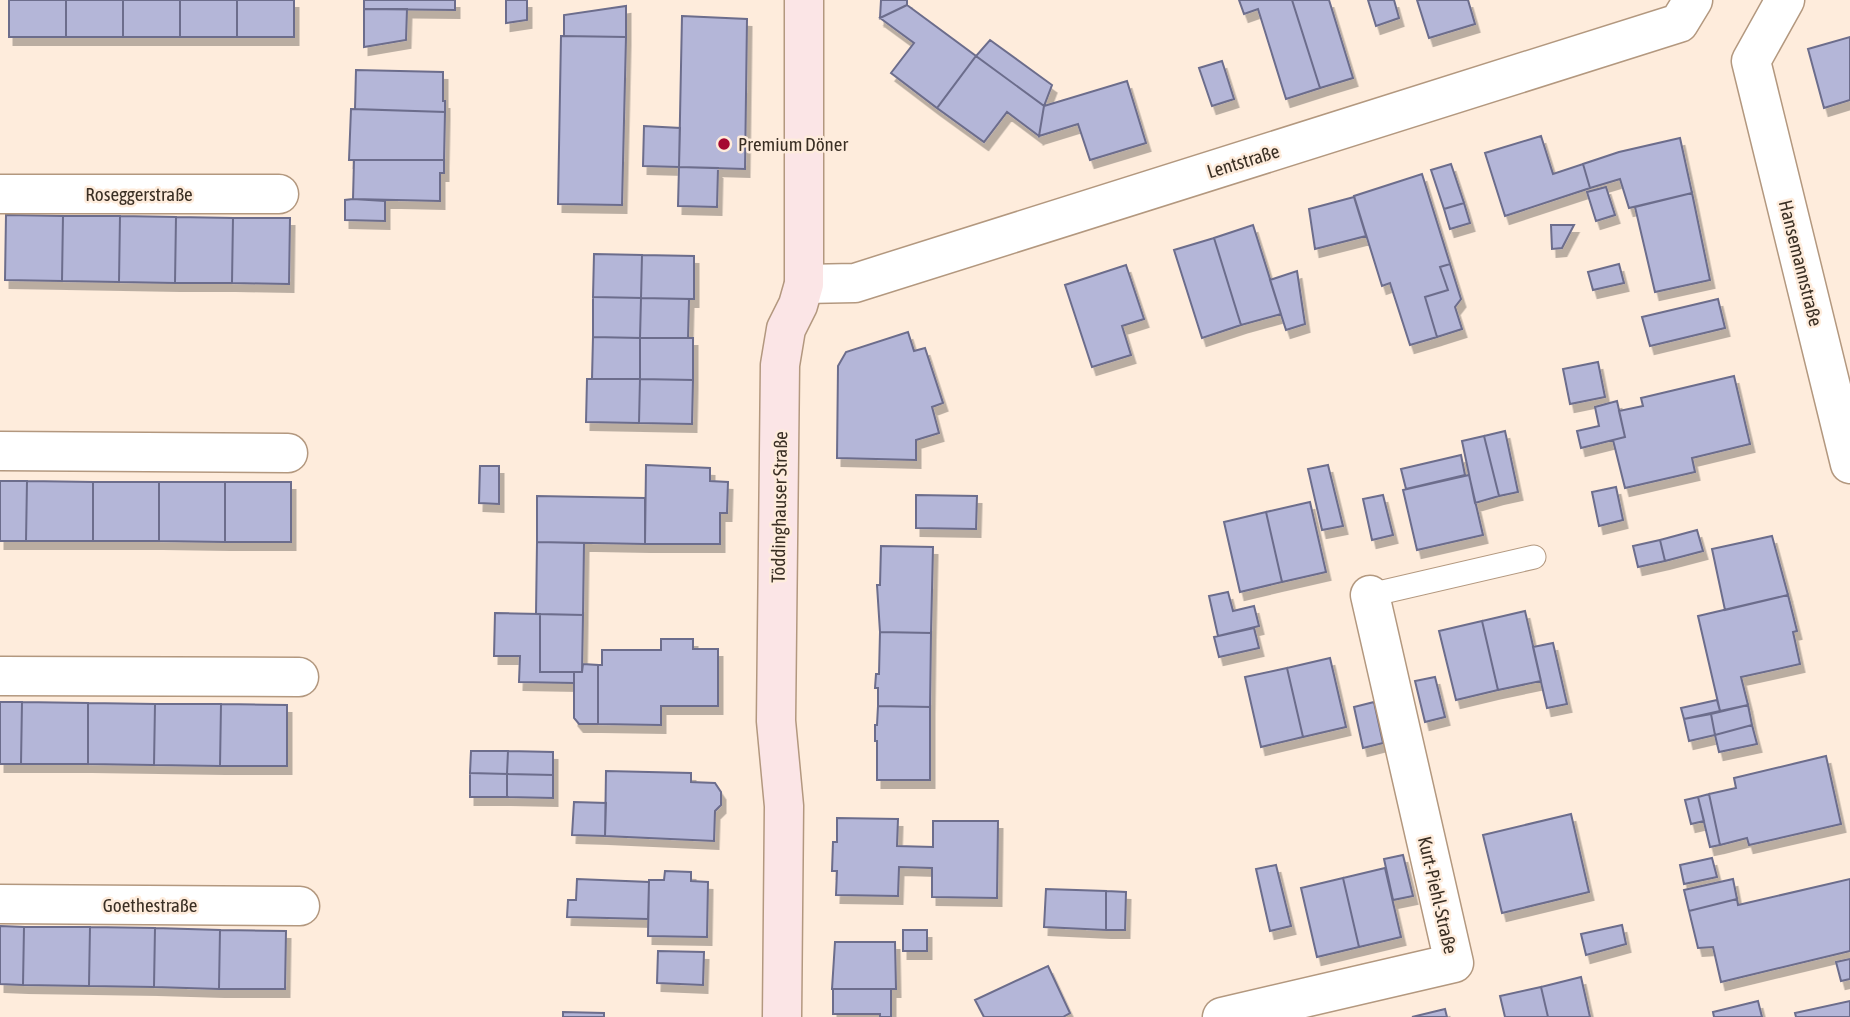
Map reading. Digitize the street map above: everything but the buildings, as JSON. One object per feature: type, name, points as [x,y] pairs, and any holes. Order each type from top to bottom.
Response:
[{"type":"street","name":"Töddinghauser Straße","points":[[782,1017],[784,806],[776,721],[780,365],[786,329],[798,305],[804,284],[804,0]]},
{"type":"street","name":"Hansemannstraße","points":[[1785,0],[1751,61],[1850,464]]},
{"type":"street","name":"Lentstraße","points":[[804,284],[855,283],[1686,12]]},
{"type":"street","name":"Roseggerstraße","points":[[0,194],[279,194]]},
{"type":"street","points":[[0,451],[288,453]]},
{"type":"street","name":"Kurt-Piehl-Straße","points":[[1222,1017],[1454,963],[1370,595]]},
{"type":"street","points":[[0,676],[299,677]]},
{"type":"street","name":"Goethestraße","points":[[0,904],[300,906]]},
{"type":"lane","points":[[1370,595],[1534,557]]},
{"type":"place","name":"Premium Döner","points":[[724,144]]}]
